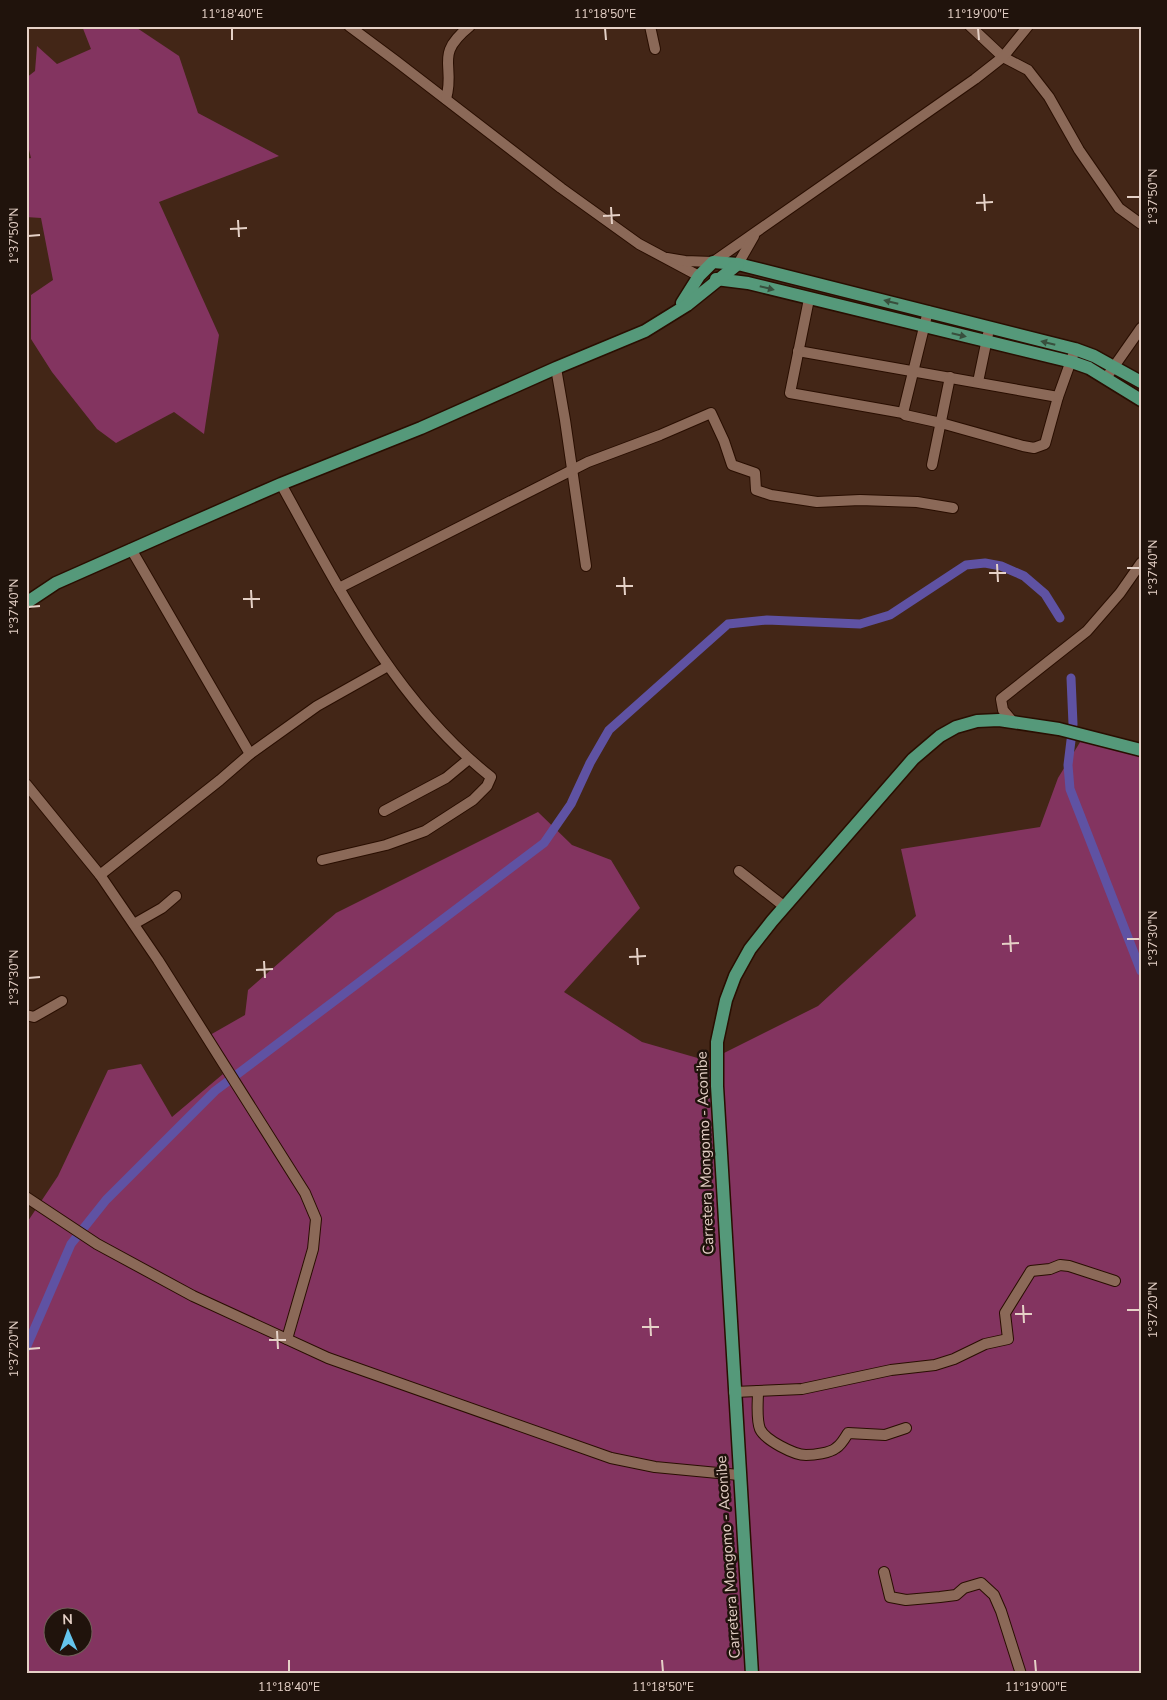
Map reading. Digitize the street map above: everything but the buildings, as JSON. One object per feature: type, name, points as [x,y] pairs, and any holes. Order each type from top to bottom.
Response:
[{"type":"main road","points":[[673,314],[687,297],[699,276],[713,262],[738,264],[928,311],[989,328],[1073,356],[1141,400]]},
{"type":"main road","points":[[26,603],[56,583],[282,484],[420,428],[645,331],[673,314],[738,264]]},
{"type":"main road","points":[[699,276],[748,284],[986,341],[1073,356],[1094,356],[1141,382]]},
{"type":"main road","name":"Carretera Mongomo - Aconibe","points":[[752,1674],[720,1160],[717,1042],[726,1000],[735,976],[750,949],[785,907],[913,759],[940,736],[977,721],[999,720],[1058,729],[1139,746]]},
{"type":"street","points":[[349,26],[561,188],[639,244],[699,276]]},
{"type":"street","points":[[446,100],[449,85],[447,56],[455,39],[470,26]]},
{"type":"street","points":[[650,26],[655,49]]},
{"type":"street","points":[[970,26],[1003,57],[1028,70],[1049,97],[1079,150],[1119,208],[1141,224]]},
{"type":"street","points":[[667,258],[713,262],[975,79],[1003,57],[1028,26]]},
{"type":"street","points":[[738,264],[750,240],[757,231]]},
{"type":"street","points":[[809,299],[790,392],[903,413],[904,416],[941,423],[1023,446],[1034,448],[1045,444],[1058,397],[1073,356]]},
{"type":"street","points":[[903,413],[928,311]]},
{"type":"street","points":[[978,382],[989,328]]},
{"type":"street","points":[[1106,378],[1141,328]]},
{"type":"street","points":[[798,351],[1058,397]]},
{"type":"street","points":[[556,368],[573,470],[586,566]]},
{"type":"street","points":[[932,465],[950,377]]},
{"type":"street","points":[[339,588],[588,462],[660,435],[711,413],[732,464],[756,473],[756,490],[771,495],[817,502],[860,500],[917,502],[953,508]]},
{"type":"street","points":[[282,484],[350,608],[388,666],[437,726],[468,759],[491,777],[487,786],[473,800],[425,831],[386,845],[322,860]]},
{"type":"street","points":[[132,550],[250,754]]},
{"type":"street","points":[[1013,722],[1003,710],[1001,698],[1087,631],[1120,593],[1141,563]]},
{"type":"street","points":[[100,875],[250,754],[317,706],[388,666]]},
{"type":"street","points":[[384,811],[446,778],[468,759]]},
{"type":"street","points":[[26,784],[100,875],[134,924],[305,1193],[316,1219],[313,1249],[287,1339]]},
{"type":"street","points":[[739,871],[785,907]]},
{"type":"street","points":[[134,924],[162,908],[176,896]]},
{"type":"street","points":[[27,1016],[34,1017],[62,1001]]},
{"type":"street","points":[[26,1196],[97,1244],[193,1296],[328,1358],[611,1458],[655,1467],[739,1475]]},
{"type":"street","points":[[734,1392],[802,1389],[891,1370],[935,1365],[954,1359],[985,1344],[1008,1339],[1005,1313],[1031,1271],[1069,1266],[1115,1281]]},
{"type":"street","points":[[758,1391],[759,1427],[763,1434],[799,1454],[807,1455],[834,1450],[848,1433],[885,1435],[906,1428]]},
{"type":"street","points":[[884,1572],[890,1597],[906,1600],[956,1595],[964,1588],[981,1583],[994,1595],[1021,1674]]},
{"type":"shaded area","points":[[82,26],[134,26],[179,56],[198,113],[279,156],[159,202],[219,335],[204,434],[174,412],[116,443],[97,429],[52,372],[31,339],[31,295],[53,280],[41,218],[26,217],[26,159],[31,158],[26,138],[26,78],[35,71],[37,46],[57,64],[91,49]]},
{"type":"shaded area","points":[[1082,739],[1141,754],[1141,1674],[26,1674],[26,1224],[58,1176],[108,1070],[141,1064],[172,1117],[223,1074],[203,1039],[245,1015],[248,990],[336,913],[538,812],[572,845],[611,860],[640,908],[564,992],[642,1042],[708,1061],[818,1006],[916,916],[901,849],[1040,827],[1058,778]]},
{"type":"waterway","points":[[26,1348],[71,1244],[106,1200],[215,1091],[544,843],[571,804],[590,763],[609,730],[728,624],[767,620],[860,624],[890,615],[966,565],[985,563],[1001,566],[1024,576],[1045,594],[1060,618]]},
{"type":"waterway","points":[[1071,678],[1073,724],[1068,765],[1070,789],[1141,971]]}]
